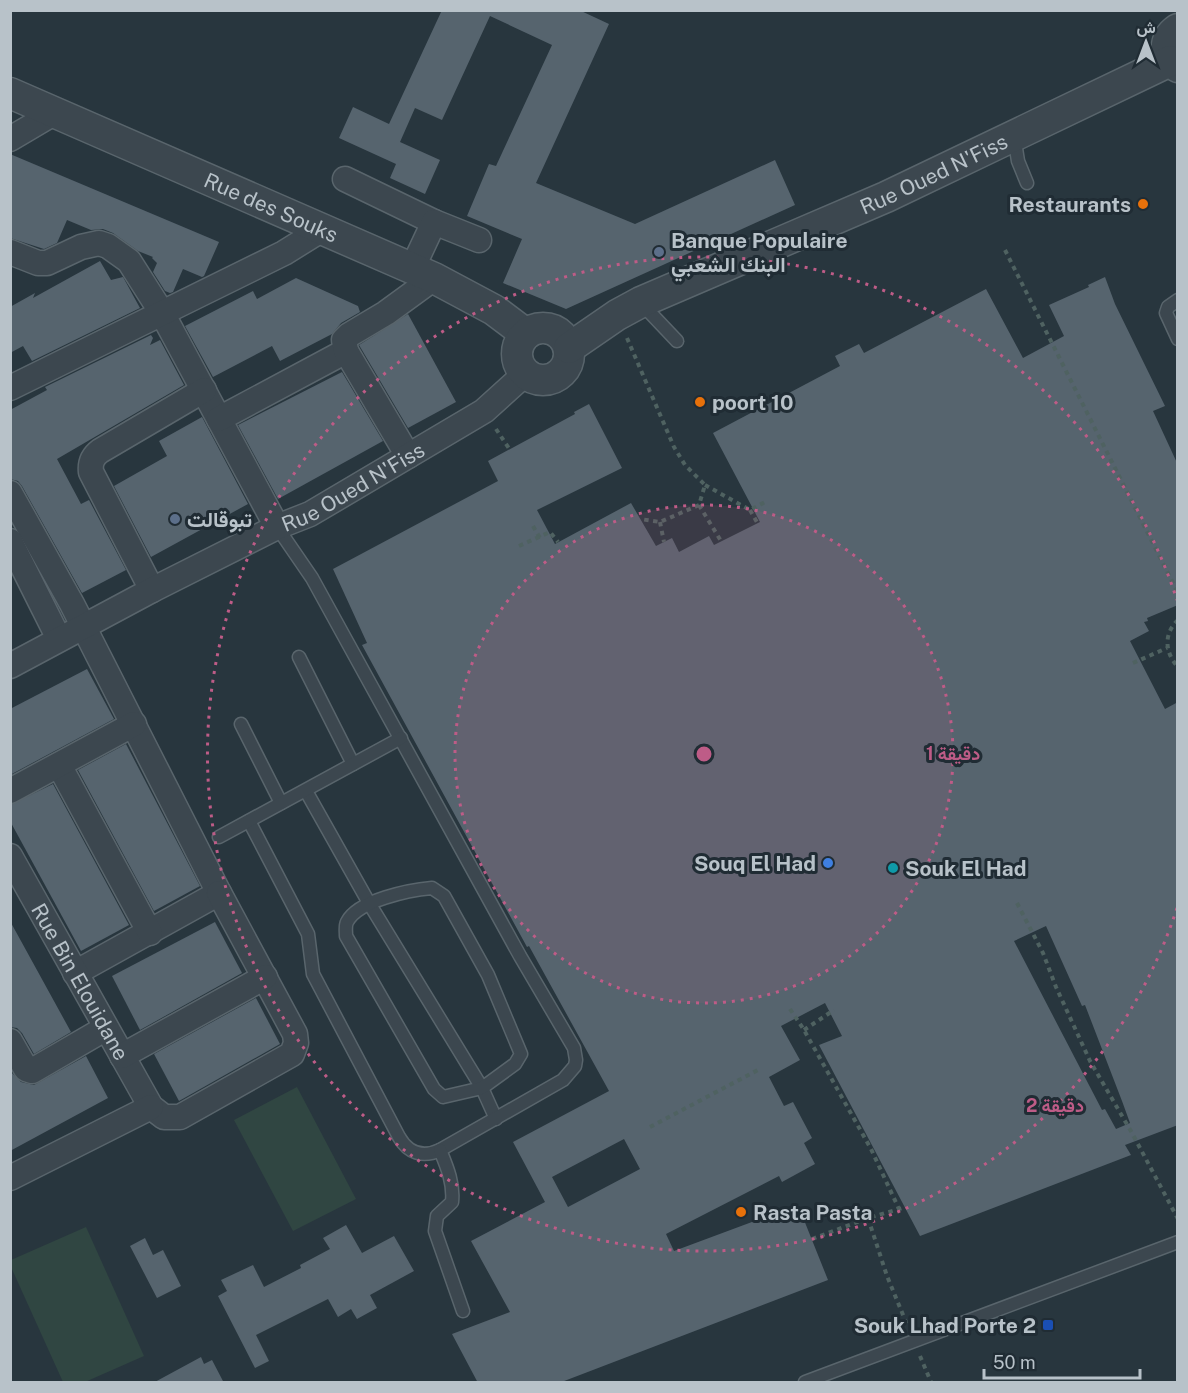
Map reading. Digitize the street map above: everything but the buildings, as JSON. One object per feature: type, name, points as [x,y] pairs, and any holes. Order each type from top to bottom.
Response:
[{"type":"street","points":[[1170,10],[1178,27],[1170,36],[1166,49],[1174,64]]},
{"type":"street","name":"Rue Oued N'Fiss","points":[[569,348],[629,309],[886,197],[1014,134],[1174,64]]},
{"type":"street","name":"Rue des Souks","points":[[10,93],[423,273],[494,310],[526,334]]},
{"type":"street","points":[[10,139],[54,113]]},
{"type":"street","points":[[345,179],[434,222],[479,240]]},
{"type":"street","points":[[408,456],[346,351],[344,340],[386,313],[423,273],[434,222]]},
{"type":"street","points":[[10,388],[284,253],[321,230]]},
{"type":"street","points":[[10,252],[38,263],[47,263],[90,244],[108,246],[129,261],[162,313],[277,527]]},
{"type":"street","points":[[547,328],[558,332],[566,340],[569,348],[568,364],[556,377],[546,380],[535,379],[519,365],[517,354],[519,343],[526,334],[536,329],[547,328]]},
{"type":"street","points":[[219,419],[346,351]]},
{"type":"street","name":"Rue Oued N'Fiss","points":[[10,666],[152,590],[277,527],[310,513],[484,411],[526,373]]},
{"type":"street","points":[[152,590],[91,472],[90,465],[93,458],[100,452],[204,390]]},
{"type":"street","points":[[10,493],[135,724],[219,893],[295,1034],[296,1043],[292,1054],[180,1117],[164,1117],[151,1107],[12,1175]]},
{"type":"street","points":[[13,551],[59,639]]},
{"type":"street","points":[[10,791],[135,724]]},
{"type":"street","points":[[59,765],[150,933]]},
{"type":"street","name":"Rue Bin Elouidane","points":[[11,857],[151,1107]]},
{"type":"street","points":[[75,973],[219,893]]},
{"type":"street","points":[[122,1056],[265,977]]},
{"type":"street","points":[[10,1041],[26,1070],[32,1071],[106,1028]]},
{"type":"lane","points":[[1014,134],[1018,161],[1028,183]]},
{"type":"lane","points":[[1178,300],[1168,307],[1166,313],[1178,339]]},
{"type":"lane","points":[[629,309],[677,341]]},
{"type":"lane","points":[[249,821],[308,934],[313,974],[403,1144],[409,1149],[424,1154],[440,1150],[568,1076],[575,1066],[576,1054],[312,578],[277,527]]},
{"type":"lane","points":[[299,657],[353,764]]},
{"type":"lane","points":[[241,724],[281,803]]},
{"type":"lane","points":[[219,837],[401,738]]},
{"type":"lane","points":[[306,791],[369,903],[482,1088],[496,1119]]},
{"type":"lane","points":[[432,888],[444,896],[488,975],[521,1054],[515,1064],[482,1088],[443,1097],[434,1089],[346,936],[346,924],[354,912],[369,903],[432,888]]},
{"type":"lane","points":[[440,1150],[451,1177],[453,1193],[452,1202],[436,1216],[435,1231],[462,1311]]},
{"type":"lane","points":[[805,1383],[1178,1242]]},
{"type":"path","points":[[1005,250],[1178,593]]},
{"type":"path","points":[[629,309],[674,447],[685,465],[705,485],[750,510],[758,524]]},
{"type":"path","points":[[705,485],[699,505],[721,542]]},
{"type":"path","points":[[750,510],[767,501]]},
{"type":"path","points":[[640,519],[660,522],[699,505]]},
{"type":"path","points":[[660,522],[664,542]]},
{"type":"path","points":[[533,526],[540,538]]},
{"type":"path","points":[[519,546],[550,532],[558,542]]},
{"type":"path","points":[[1178,620],[1168,635],[1167,648],[1171,660],[1178,667]]},
{"type":"path","points":[[1133,663],[1167,648]]},
{"type":"path","points":[[1017,903],[1043,953],[1090,1061],[1178,1219]]},
{"type":"path","points":[[790,1009],[871,1149],[899,1209]]},
{"type":"path","points":[[804,1030],[834,1010]]},
{"type":"path","points":[[650,1127],[758,1070]]},
{"type":"path","points":[[812,1239],[868,1218],[906,1207]]},
{"type":"path","points":[[868,1218],[887,1276],[905,1320]]},
{"type":"green space","points":[[297,1087],[356,1199],[293,1231],[234,1120]]},
{"type":"green space","points":[[86,1227],[144,1356],[85,1382],[63,1382],[11,1267],[11,1260]]},
{"type":"place","name":"Restaurants","points":[[1143,204]]},
{"type":"place","name":"Banque Populaire البنك الشعبي","points":[[659,252]]},
{"type":"place","name":"poort 10","points":[[700,402]]},
{"type":"place","name":"تبوقالت","points":[[175,519]]},
{"type":"place","name":"Souq El Had","points":[[828,863]]},
{"type":"place","name":"Souk El Had","points":[[893,868]]},
{"type":"place","name":"Rasta Pasta","points":[[741,1212]]},
{"type":"place","name":"Souk Lhad Porte 2","points":[[1048,1325]]}]
